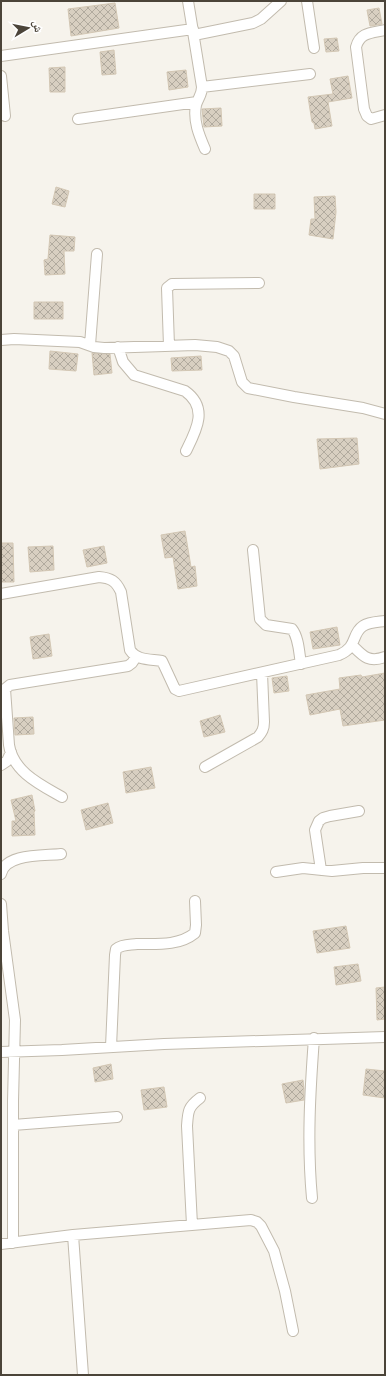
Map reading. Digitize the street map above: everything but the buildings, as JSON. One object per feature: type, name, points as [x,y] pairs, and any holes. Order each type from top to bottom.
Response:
[{"type":"street","points":[[188,1],[202,87],[201,97],[197,102],[195,123],[205,149]]},
{"type":"street","points":[[1,56],[254,23],[261,19],[281,1]]},
{"type":"street","points":[[307,1],[314,48]]},
{"type":"street","points":[[385,30],[362,36],[358,40],[356,47],[366,116],[371,118],[385,114]]},
{"type":"street","points":[[202,87],[310,74]]},
{"type":"street","points":[[1,76],[5,116]]},
{"type":"street","points":[[78,119],[197,102]]},
{"type":"street","points":[[90,345],[97,254]]},
{"type":"street","points":[[169,346],[167,292],[169,285],[174,283],[260,283]]},
{"type":"street","points":[[1,340],[14,339],[80,342],[104,348],[209,346],[229,351],[234,356],[242,382],[250,389],[294,398],[363,408],[385,414]]},
{"type":"street","points":[[118,347],[123,362],[134,375],[185,392],[192,396],[197,406],[198,423],[186,451]]},
{"type":"street","points":[[253,550],[260,619],[266,625],[292,629],[295,632],[300,664]]},
{"type":"street","points":[[1,594],[99,577],[113,580],[118,584],[121,592],[130,650],[136,657],[162,661],[175,689],[179,691],[339,655],[346,652],[352,645],[363,626],[385,621]]},
{"type":"street","points":[[352,645],[366,658],[374,660],[385,657]]},
{"type":"street","points":[[62,797],[30,778],[23,771],[11,752],[9,745],[5,689],[10,685],[128,666],[136,657]]},
{"type":"street","points":[[205,767],[258,737],[261,733],[264,728],[262,673]]},
{"type":"street","points":[[1,765],[7,761],[11,752]]},
{"type":"street","points":[[321,870],[315,830],[319,821],[330,816],[359,811]]},
{"type":"street","points":[[1,874],[6,864],[12,860],[61,854]]},
{"type":"street","points":[[276,872],[303,868],[332,871],[363,868],[385,868]]},
{"type":"street","points":[[111,1047],[114,961],[116,949],[123,945],[166,944],[190,937],[195,933],[196,924],[194,901]]},
{"type":"street","points":[[1,904],[3,931],[15,1020],[13,1243]]},
{"type":"street","points":[[1,1052],[314,1038],[385,1037]]},
{"type":"street","points":[[312,1198],[309,1167],[309,1096],[314,1038]]},
{"type":"street","points":[[192,1225],[187,1126],[188,1111],[192,1104],[200,1098]]},
{"type":"street","points":[[13,1125],[117,1117]]},
{"type":"street","points":[[1,1244],[73,1235],[251,1220],[262,1226],[274,1251],[285,1290],[294,1331]]},
{"type":"street","points":[[73,1235],[83,1375]]}]
